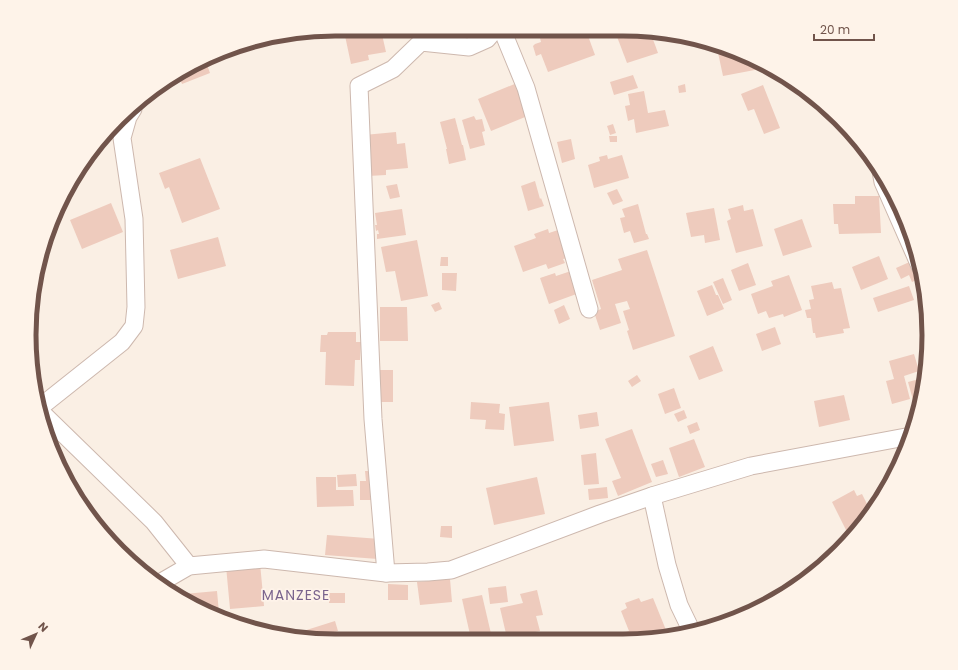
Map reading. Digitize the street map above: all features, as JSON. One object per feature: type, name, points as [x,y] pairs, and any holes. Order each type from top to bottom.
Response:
[{"type":"street","points":[[386,573],[373,419],[359,86],[393,69],[422,42],[469,47],[487,39],[490,36]]},
{"type":"street","points":[[505,36],[526,88],[589,309]]},
{"type":"street","points":[[44,404],[122,342],[134,326],[136,308],[134,220],[122,138],[127,121]]},
{"type":"street","points":[[48,419],[154,522],[189,566]]},
{"type":"street","points":[[164,580],[189,566],[264,559],[386,573],[451,570],[600,514],[652,496],[751,466],[904,437]]},
{"type":"street","points":[[652,496],[667,565],[679,605],[689,626]]},
{"type":"building","points":[[345,36],[382,36],[386,52],[368,55],[369,60],[351,64]]},
{"type":"building","points":[[455,36],[467,36],[467,38],[455,39]]},
{"type":"building","points":[[546,36],[588,36],[595,55],[548,72],[541,54],[536,56],[533,46],[541,42],[540,38]]},
{"type":"building","points":[[617,36],[652,38],[658,53],[627,63]]},
{"type":"building","points":[[718,52],[759,69],[723,76]]},
{"type":"building","points":[[207,65],[210,73],[182,84],[180,79]]},
{"type":"building","points":[[633,75],[638,88],[614,95],[610,82]]},
{"type":"building","points":[[517,83],[530,115],[491,131],[478,99]]},
{"type":"building","points":[[685,84],[686,92],[679,93],[678,86]]},
{"type":"building","points":[[763,85],[780,128],[764,134],[754,109],[748,111],[741,94]]},
{"type":"building","points":[[644,91],[648,113],[665,110],[669,126],[636,133],[634,119],[628,121],[625,106],[630,105],[628,94]]},
{"type":"building","points":[[474,116],[476,120],[482,119],[485,131],[482,132],[485,145],[470,149],[462,120]]},
{"type":"building","points":[[455,118],[466,160],[449,164],[440,122]]},
{"type":"building","points":[[613,124],[616,133],[610,135],[607,126]]},
{"type":"building","points":[[396,132],[397,144],[405,143],[408,168],[386,170],[386,175],[368,176],[364,135]]},
{"type":"building","points":[[609,136],[617,136],[617,142],[610,142]]},
{"type":"building","points":[[571,139],[575,159],[562,163],[557,142]]},
{"type":"building","points":[[607,155],[608,159],[622,155],[629,178],[594,188],[588,165],[600,161],[599,157]]},
{"type":"building","points":[[200,158],[220,209],[182,223],[169,187],[165,189],[159,173]]},
{"type":"building","points":[[535,181],[540,199],[541,198],[544,206],[528,211],[521,186]]},
{"type":"building","points":[[397,184],[400,197],[390,199],[386,186]]},
{"type":"building","points":[[617,189],[623,201],[613,205],[607,193]]},
{"type":"building","points":[[855,196],[879,196],[881,233],[839,234],[838,224],[834,224],[833,204],[855,204]]},
{"type":"building","points":[[111,203],[123,232],[82,249],[70,220]]},
{"type":"building","points":[[638,204],[646,234],[649,239],[634,243],[630,231],[624,233],[620,218],[625,217],[622,209]]},
{"type":"building","points":[[743,205],[744,211],[753,209],[763,246],[736,253],[727,221],[731,219],[728,209]]},
{"type":"building","points":[[714,208],[720,240],[705,243],[704,235],[691,237],[686,213]]},
{"type":"building","points":[[402,209],[406,235],[377,239],[377,234],[379,234],[378,230],[376,231],[375,225],[377,225],[375,213]]},
{"type":"building","points":[[802,219],[812,247],[783,256],[774,229]]},
{"type":"building","points":[[548,229],[549,233],[558,230],[568,258],[563,259],[565,263],[548,269],[546,264],[523,272],[514,246],[536,238],[534,234]]},
{"type":"building","points":[[218,237],[226,266],[178,279],[170,250]]},
{"type":"building","points":[[417,240],[428,296],[401,301],[395,271],[386,272],[381,247]]},
{"type":"building","points":[[647,250],[675,336],[633,350],[623,311],[630,309],[627,301],[615,304],[621,323],[600,330],[594,312],[601,309],[592,280],[622,270],[618,259]]},
{"type":"building","points":[[879,256],[888,279],[861,290],[852,267]]},
{"type":"building","points":[[441,257],[448,257],[448,266],[440,266]]},
{"type":"building","points":[[913,261],[916,280],[912,282],[909,275],[901,279],[896,268]]},
{"type":"building","points":[[748,263],[756,285],[739,291],[731,270]]},
{"type":"building","points":[[574,270],[582,292],[549,304],[540,278],[555,273],[556,276]]},
{"type":"building","points":[[442,273],[457,273],[456,291],[442,290]]},
{"type":"building","points":[[789,275],[802,310],[784,317],[783,314],[769,318],[766,311],[758,314],[751,294],[773,286],[771,281]]},
{"type":"building","points":[[723,278],[732,300],[723,304],[713,282]]},
{"type":"building","points":[[832,282],[834,289],[841,288],[850,328],[843,329],[844,333],[816,338],[815,333],[813,333],[811,318],[807,318],[805,310],[811,309],[809,300],[814,299],[811,286]]},
{"type":"building","points":[[712,285],[724,309],[707,316],[697,291]]},
{"type":"building","points":[[909,286],[914,300],[878,312],[873,298]]},
{"type":"building","points":[[439,302],[442,309],[435,312],[431,305]]},
{"type":"building","points":[[564,305],[570,319],[559,324],[554,310]]},
{"type":"building","points":[[380,307],[407,307],[408,341],[380,341]]},
{"type":"building","points":[[775,327],[781,344],[762,351],[756,334]]},
{"type":"building","points":[[328,332],[356,332],[356,342],[361,342],[360,360],[355,360],[354,386],[325,385],[326,352],[320,352],[321,335],[327,335]]},
{"type":"building","points":[[713,346],[723,371],[699,380],[689,356]]},
{"type":"building","points":[[914,354],[919,371],[904,376],[910,399],[892,404],[886,381],[894,379],[889,361]]},
{"type":"building","points":[[376,370],[393,370],[393,402],[376,402]]},
{"type":"building","points":[[637,375],[641,381],[632,387],[628,381]]},
{"type":"building","points":[[918,379],[915,400],[913,400],[908,382]]},
{"type":"building","points":[[674,388],[681,408],[665,414],[658,394]]},
{"type":"building","points":[[844,395],[850,420],[819,427],[814,401]]},
{"type":"building","points":[[471,402],[500,404],[499,413],[505,414],[504,430],[485,429],[486,420],[470,419]]},
{"type":"building","points":[[549,402],[554,441],[514,446],[509,407]]},
{"type":"building","points":[[684,410],[687,418],[678,422],[674,414]]},
{"type":"building","points":[[597,412],[599,426],[580,429],[578,415]]},
{"type":"building","points":[[697,422],[700,430],[690,434],[687,426]]},
{"type":"building","points":[[632,429],[652,482],[618,496],[612,481],[621,478],[605,439]]},
{"type":"building","points":[[694,439],[705,467],[679,477],[669,448]]},
{"type":"building","points":[[596,453],[599,484],[584,485],[581,455]]},
{"type":"building","points":[[663,460],[668,474],[656,477],[651,464]]},
{"type":"building","points":[[365,471],[372,471],[372,500],[360,500],[360,481],[366,481]]},
{"type":"building","points":[[356,474],[357,486],[338,487],[337,475]]},
{"type":"building","points":[[316,477],[336,477],[336,490],[353,490],[354,506],[317,507]]},
{"type":"building","points":[[537,477],[545,514],[494,525],[486,488]]},
{"type":"building","points":[[607,487],[608,498],[589,500],[588,489]]},
{"type":"building","points":[[854,490],[857,496],[862,494],[868,506],[847,533],[832,502]]},
{"type":"building","points":[[441,526],[452,526],[452,538],[440,537]]},
{"type":"building","points":[[327,535],[380,539],[378,559],[325,555]]},
{"type":"building","points":[[260,563],[264,606],[230,609],[226,566]]},
{"type":"building","points":[[450,579],[452,602],[420,605],[417,582]]},
{"type":"building","points":[[388,584],[408,585],[408,600],[388,600]]},
{"type":"building","points":[[506,586],[508,602],[490,604],[488,588]]},
{"type":"building","points":[[537,590],[543,615],[536,616],[540,631],[526,634],[506,634],[500,608],[523,603],[520,594]]},
{"type":"building","points":[[217,591],[219,610],[203,603],[185,594]]},
{"type":"building","points":[[329,593],[345,593],[345,603],[329,603]]},
{"type":"building","points":[[482,595],[491,634],[470,634],[462,599]]},
{"type":"building","points":[[639,598],[641,602],[653,598],[666,630],[626,634],[626,632],[629,631],[621,611],[627,608],[625,603]]},
{"type":"building","points":[[335,621],[338,631],[329,634],[302,632]]},
{"type":"district","name":"MANZESE","points":[[296,595]]}]
